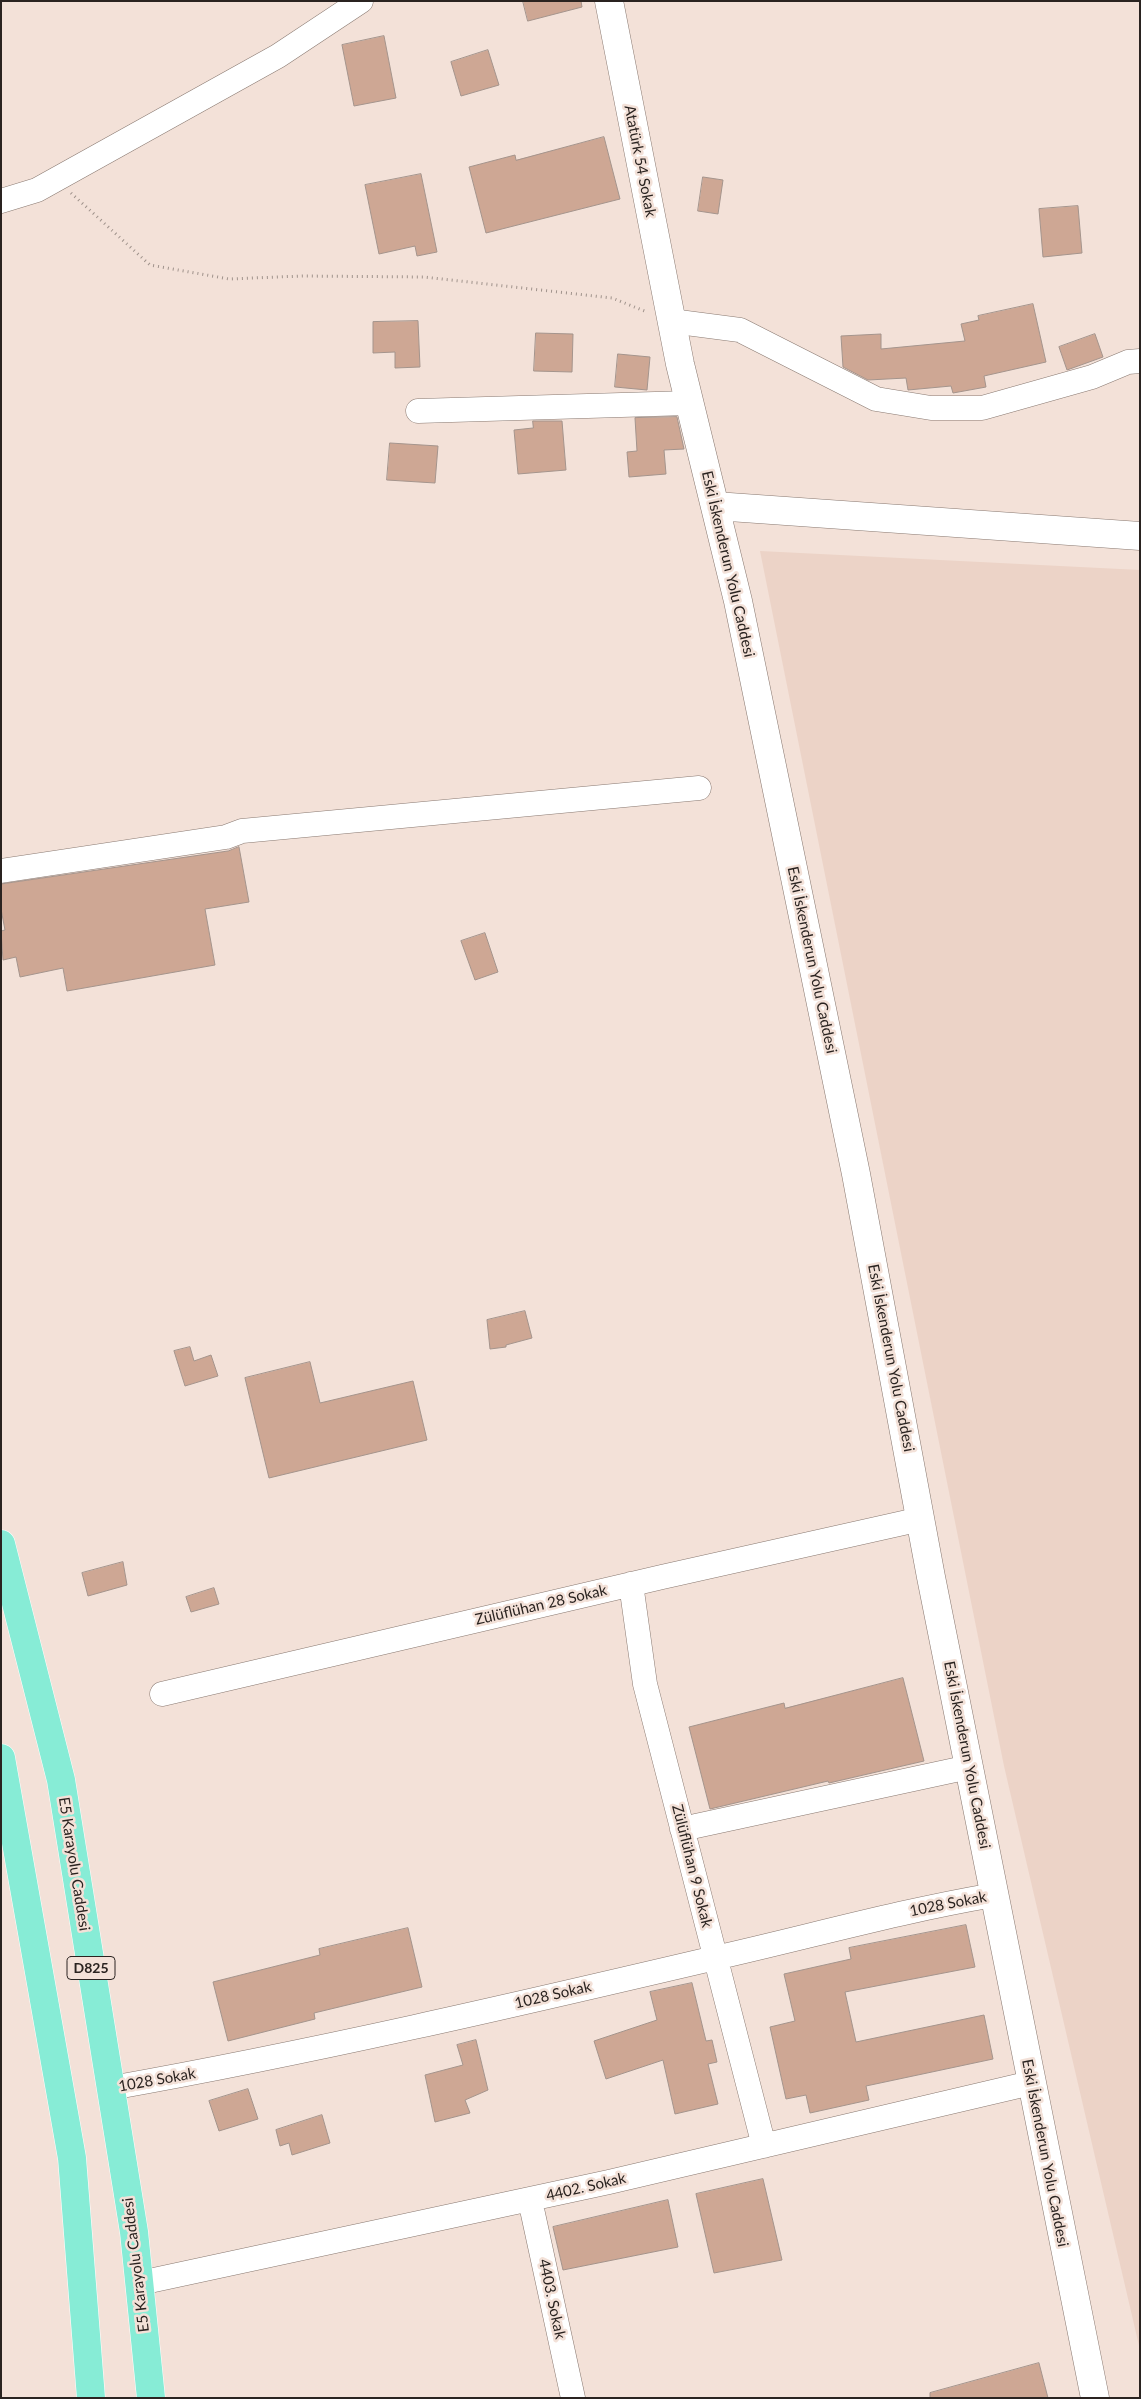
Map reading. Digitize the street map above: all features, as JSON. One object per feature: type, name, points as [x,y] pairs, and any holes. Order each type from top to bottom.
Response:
[{"type":"highway","name":"E5 Karayolu Caddesi","points":[[1,1544],[60,1780],[134,2232],[151,2398]]},
{"type":"highway","points":[[1,1758],[72,2158],[91,2398]]},
{"type":"street","points":[[1,201],[37,190],[278,56],[361,1]]},
{"type":"street","name":"Atatürk 54 Sokak","points":[[609,1],[671,321]]},
{"type":"street","points":[[671,321],[740,330],[876,400],[931,408],[982,408],[1092,377],[1128,362],[1140,361]]},
{"type":"street","name":"Eski İskenderun Yolu Caddesi","points":[[671,321],[689,403],[738,601],[856,1174],[969,1767],[1095,2398]]},
{"type":"street","points":[[418,411],[689,403]]},
{"type":"street","points":[[715,506],[1140,536]]},
{"type":"street","points":[[1,871],[226,836],[242,831],[699,788]]},
{"type":"street","name":"Zülüflühan 28 Sokak","points":[[162,1694],[632,1584],[921,1519]]},
{"type":"street","name":"Zülüflühan 9 Sokak","points":[[632,1584],[645,1684],[764,2146]]},
{"type":"street","points":[[682,1829],[969,1767]]},
{"type":"street","name":"1028 Sokak","points":[[111,2088],[231,2067],[715,1958],[932,1905],[994,1894]]},
{"type":"street","name":"4402. Sokak","points":[[140,2283],[530,2200],[1031,2083]]},
{"type":"street","name":"4403. Sokak","points":[[530,2200],[573,2398]]},
{"type":"path","points":[[55,179],[150,265],[229,279],[302,276],[424,277],[612,298],[671,321]]},
{"type":"shaded area","points":[[760,551],[1140,570],[1140,2350],[1004,1766]]},
{"type":"building","points":[[523,1],[581,1],[582,7],[528,21]]},
{"type":"building","points":[[384,36],[396,98],[354,106],[342,45]]},
{"type":"building","points":[[488,50],[499,85],[461,96],[451,62]]},
{"type":"building","points":[[604,137],[620,199],[486,233],[469,167],[515,155],[516,160]]},
{"type":"building","points":[[421,174],[437,252],[417,256],[415,246],[379,254],[365,185]]},
{"type":"building","points":[[703,177],[723,180],[718,214],[698,211]]},
{"type":"building","points":[[1078,206],[1082,253],[1043,257],[1039,209]]},
{"type":"building","points":[[1033,304],[1046,362],[984,376],[986,387],[953,393],[951,386],[908,390],[906,378],[868,380],[843,367],[841,336],[881,334],[881,349],[965,341],[961,324],[979,320],[978,316]]},
{"type":"building","points":[[418,321],[420,367],[395,368],[395,352],[373,353],[373,322]]},
{"type":"building","points":[[536,333],[573,334],[572,372],[534,371]]},
{"type":"building","points":[[1095,334],[1103,357],[1067,370],[1059,347]]},
{"type":"building","points":[[618,354],[650,357],[647,390],[615,387]]},
{"type":"building","points":[[677,417],[684,449],[664,450],[666,474],[629,477],[627,452],[637,451],[635,418]]},
{"type":"building","points":[[533,421],[562,421],[566,470],[518,474],[514,430],[533,428]]},
{"type":"building","points":[[390,443],[438,446],[435,483],[387,480]]},
{"type":"building","points":[[239,847],[249,902],[205,909],[215,965],[67,991],[63,968],[20,977],[16,957],[3,960],[1,931],[5,930],[1,909],[1,884],[228,851]]},
{"type":"building","points":[[485,933],[498,972],[475,980],[461,941]]},
{"type":"building","points":[[525,1311],[532,1338],[506,1345],[506,1347],[490,1349],[487,1320]]},
{"type":"building","points":[[190,1347],[194,1361],[211,1355],[218,1376],[185,1386],[174,1351]]},
{"type":"building","points":[[310,1362],[320,1403],[413,1381],[427,1440],[269,1478],[245,1378]]},
{"type":"building","points":[[123,1562],[127,1585],[88,1596],[82,1573]]},
{"type":"building","points":[[214,1588],[219,1604],[191,1612],[186,1597]]},
{"type":"building","points":[[903,1678],[924,1761],[710,1809],[689,1727],[784,1703],[785,1708]]},
{"type":"building","points":[[966,1925],[975,1967],[845,1992],[856,2042],[984,2015],[993,2059],[866,2086],[869,2100],[810,2113],[806,2095],[786,2099],[770,2027],[795,2021],[784,1974],[851,1959],[849,1948]]},
{"type":"building","points":[[408,1928],[422,1987],[314,2013],[315,2019],[228,2041],[213,1982],[320,1955],[319,1949]]},
{"type":"building","points":[[692,1983],[706,2041],[712,2040],[717,2062],[708,2064],[718,2104],[675,2114],[663,2060],[606,2079],[594,2041],[657,2020],[650,1992]]},
{"type":"building","points":[[476,2040],[488,2090],[465,2100],[470,2113],[435,2122],[425,2075],[463,2065],[457,2045]]},
{"type":"building","points":[[248,2089],[258,2119],[219,2131],[209,2101]]},
{"type":"building","points":[[322,2115],[330,2143],[292,2155],[289,2143],[280,2146],[276,2130]]},
{"type":"building","points":[[763,2179],[782,2260],[714,2273],[696,2194]]},
{"type":"building","points":[[668,2200],[678,2247],[563,2270],[553,2227]]},
{"type":"building","points":[[1039,2363],[1048,2398],[930,2398],[930,2393]]}]
